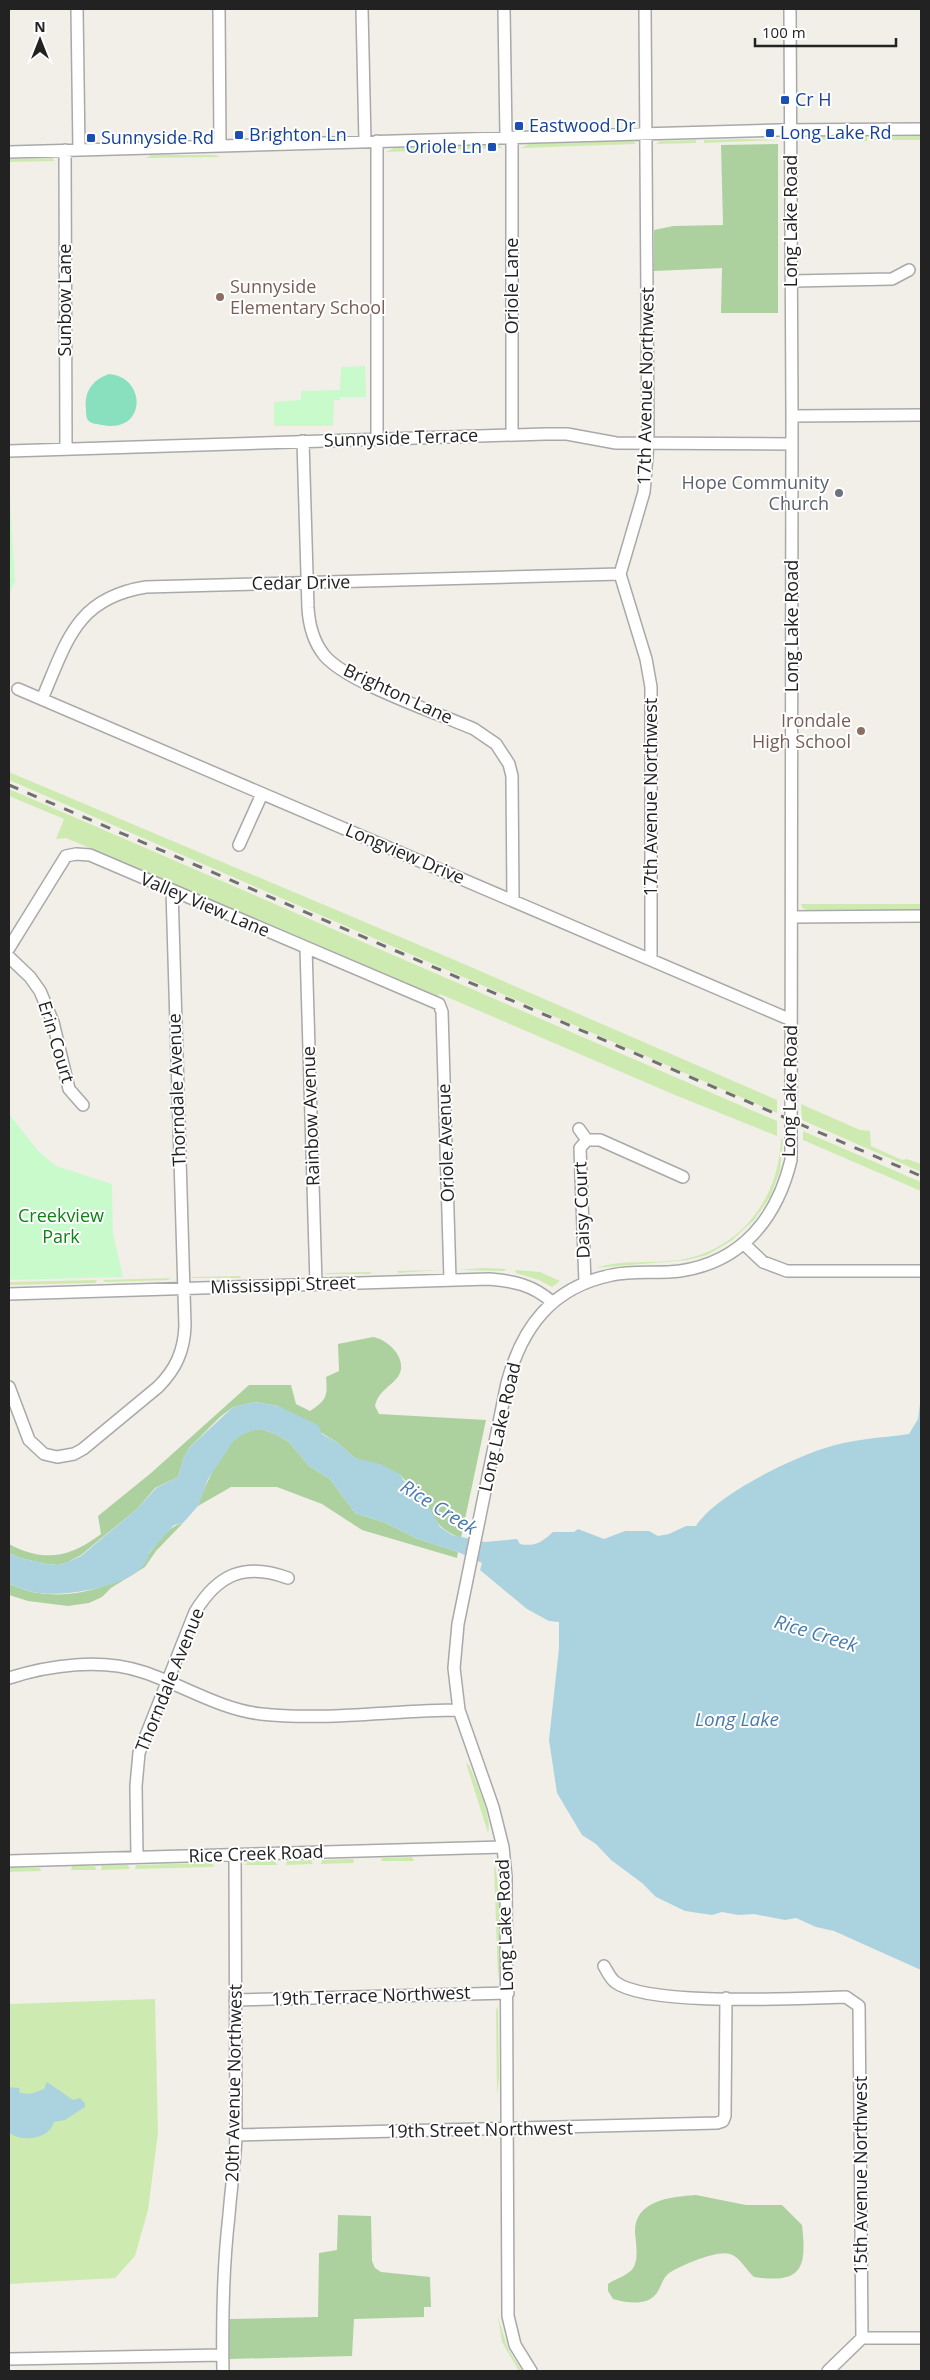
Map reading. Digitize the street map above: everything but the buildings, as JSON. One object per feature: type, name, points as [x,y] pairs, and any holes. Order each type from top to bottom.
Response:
[{"type":"street","points":[[77,9],[79,150]]},
{"type":"street","points":[[219,9],[220,146]]},
{"type":"street","points":[[362,9],[364,142]]},
{"type":"street","name":"Oriole Lane","points":[[504,9],[509,137],[512,434]]},
{"type":"street","name":"17th Avenue Northwest","points":[[645,9],[648,443],[644,492],[620,574],[644,650],[650,687],[651,960]]},
{"type":"street","name":"Long Lake Road","points":[[532,2371],[515,2345],[508,2316],[507,1891],[503,1847],[490,1798],[459,1710],[454,1686],[454,1651],[477,1530],[513,1362],[521,1341],[533,1323],[552,1302],[585,1283],[621,1274],[674,1271],[698,1267],[714,1262],[744,1244],[759,1228],[777,1203],[791,1160],[792,281],[790,9]]},
{"type":"street","points":[[9,152],[791,129],[921,129]]},
{"type":"street","points":[[377,142],[377,438]]},
{"type":"street","name":"Sunbow Lane","points":[[65,150],[66,449]]},
{"type":"street","points":[[792,281],[892,279],[909,270]]},
{"type":"street","points":[[792,416],[921,415]]},
{"type":"street","name":"Sunnyside Terrace","points":[[9,450],[512,434],[567,434],[616,443],[792,444]]},
{"type":"street","name":"Brighton Lane","points":[[304,441],[307,583],[312,630],[324,654],[334,664],[358,679],[474,728],[489,737],[504,754],[512,776],[513,900]]},
{"type":"street","name":"Cedar Drive","points":[[42,699],[75,627],[84,615],[112,596],[128,590],[146,587],[620,574]]},
{"type":"street","name":"Longview Drive","points":[[18,689],[792,1020]]},
{"type":"street","points":[[239,845],[262,794]]},
{"type":"street","name":"Valley View Lane","points":[[9,948],[66,856],[90,855],[435,1002],[441,1007]]},
{"type":"street","name":"Thorndale Avenue","points":[[9,1387],[26,1434],[36,1448],[44,1454],[57,1457],[74,1454],[158,1387],[176,1366],[184,1340],[172,890]]},
{"type":"street","points":[[792,917],[921,916]]},
{"type":"street","name":"Rainbow Avenue","points":[[306,948],[316,1284]]},
{"type":"street","name":"Erin Court","points":[[9,957],[30,977],[40,991],[53,1022],[70,1089],[83,1105]]},
{"type":"street","name":"Oriole Avenue","points":[[441,1007],[450,1280]]},
{"type":"street","name":"Daisy Court","points":[[578,1129],[587,1140]]},
{"type":"street","name":"Daisy Court","points":[[585,1283],[580,1148],[587,1140],[600,1140],[683,1177]]},
{"type":"street","points":[[744,1244],[763,1262],[787,1270],[921,1271]]},
{"type":"street","name":"Mississippi Street","points":[[9,1294],[489,1279],[514,1281],[534,1288],[552,1302]]},
{"type":"street","name":"Thorndale Avenue","points":[[137,1857],[136,1786],[138,1753],[195,1612],[206,1594],[226,1578],[246,1571],[273,1572],[288,1578]]},
{"type":"street","points":[[9,1678],[50,1668],[104,1665],[144,1672],[226,1705],[261,1714],[297,1716],[459,1710]]},
{"type":"street","name":"Rice Creek Road","points":[[9,1861],[503,1847]]},
{"type":"street","name":"20th Avenue Northwest","points":[[222,2371],[224,2278],[229,2214],[235,2177],[235,1855]]},
{"type":"street","points":[[604,1966],[615,1982],[646,1992],[688,1998],[726,1998]]},
{"type":"street","name":"19th Terrace Northwest","points":[[235,2000],[508,1993]]},
{"type":"street","name":"15th Avenue Northwest","points":[[726,1998],[846,1997],[857,2003],[861,2011],[862,2338]]},
{"type":"street","name":"19th Street Northwest","points":[[236,2136],[508,2128],[711,2125],[723,2121],[726,2110],[726,1998]]},
{"type":"street","points":[[828,2371],[862,2338],[921,2338]]},
{"type":"street","points":[[9,2359],[222,2355]]},
{"type":"green space","points":[[867,136],[867,141],[805,139],[812,137]]},
{"type":"green space","points":[[921,136],[921,140],[874,140],[874,137]]},
{"type":"green space","points":[[696,140],[696,143],[656,144],[660,141]]},
{"type":"green space","points":[[704,140],[779,140],[704,143]]},
{"type":"green space","points":[[634,141],[636,144],[521,148],[529,144]]},
{"type":"green space","points":[[778,144],[778,313],[721,313],[722,268],[654,271],[654,230],[673,226],[723,225],[721,145]]},
{"type":"green space","points":[[499,145],[502,148],[386,152],[394,148]]},
{"type":"green space","points":[[151,155],[216,155],[220,157],[146,158]]},
{"type":"green space","points":[[52,158],[55,161],[9,162],[9,159]]},
{"type":"green space","points":[[365,366],[366,397],[340,397],[340,400],[334,400],[333,426],[274,426],[274,402],[301,400],[301,391],[340,390],[341,367]]},
{"type":"green space","points":[[109,374],[121,377],[130,384],[137,404],[134,414],[127,421],[117,426],[92,423],[87,419],[86,415],[86,397],[90,387]]},
{"type":"green space","points":[[9,483],[15,581],[9,595]]},
{"type":"green space","points":[[9,772],[450,958],[777,1100],[777,1113],[9,780]]},
{"type":"green space","points":[[9,789],[777,1121],[777,1136],[675,1095],[440,994],[438,996],[66,838],[56,839],[64,819],[9,796]]},
{"type":"green space","points":[[801,904],[921,904],[921,910],[807,910],[802,908]]},
{"type":"green space","points":[[801,1104],[860,1130],[870,1131],[871,1146],[902,1160],[907,1159],[921,1164],[921,1172],[802,1120]]},
{"type":"green space","name":"Creekview Park","points":[[9,1114],[38,1151],[56,1166],[112,1184],[113,1234],[123,1277],[9,1280]]},
{"type":"green space","points":[[803,1131],[921,1182],[921,1191],[803,1140]]},
{"type":"green space","points":[[781,1139],[783,1139],[780,1171],[770,1197],[754,1220],[731,1241],[707,1255],[687,1260],[595,1268],[626,1263],[679,1260],[701,1254],[720,1245],[738,1233],[764,1201],[773,1182],[779,1161]]},
{"type":"green space","points":[[506,1269],[504,1271],[459,1270]]},
{"type":"green space","points":[[438,1270],[440,1270],[398,1273],[397,1271]]},
{"type":"green space","points":[[515,1270],[540,1272],[560,1281],[552,1287],[539,1280],[516,1273]]},
{"type":"green space","points":[[371,1272],[370,1274],[325,1274],[326,1273]]},
{"type":"green space","points":[[240,1276],[241,1278],[191,1278],[193,1277]]},
{"type":"green space","points":[[171,1278],[168,1280],[105,1282],[103,1280]]},
{"type":"green space","points":[[97,1280],[95,1283],[9,1285],[9,1282]]},
{"type":"green space","points":[[373,1337],[390,1345],[401,1362],[399,1375],[377,1400],[375,1406],[379,1414],[486,1420],[461,1538],[438,1524],[418,1490],[401,1475],[355,1458],[338,1443],[278,1406],[255,1402],[233,1407],[220,1417],[190,1447],[184,1457],[178,1477],[155,1488],[137,1509],[81,1555],[58,1565],[20,1558],[9,1553],[9,1544],[34,1554],[57,1555],[79,1548],[90,1542],[101,1534],[98,1516],[151,1473],[249,1385],[291,1385],[296,1404],[310,1411],[320,1404],[325,1397],[327,1389],[326,1377],[339,1371],[338,1344]]},
{"type":"green space","points":[[261,1429],[289,1442],[309,1466],[330,1479],[355,1513],[386,1523],[418,1539],[458,1552],[457,1558],[362,1530],[322,1504],[277,1487],[231,1487],[198,1506],[214,1470],[230,1444],[244,1433]]},
{"type":"green space","points":[[183,1523],[156,1551],[145,1567],[111,1588],[102,1597],[89,1603],[68,1606],[28,1601],[9,1595],[9,1584],[31,1592],[53,1594],[83,1592],[98,1588],[125,1575],[137,1566],[167,1532]]},
{"type":"green space","points":[[466,1763],[469,1765],[483,1799],[488,1818],[488,1833]]},
{"type":"green space","points":[[412,1857],[414,1861],[381,1861],[382,1858]]},
{"type":"green space","points":[[353,1859],[354,1863],[321,1864],[322,1860]]},
{"type":"green space","points":[[311,1860],[313,1864],[286,1865],[287,1861]]},
{"type":"green space","points":[[250,1861],[275,1861],[277,1865],[244,1865]]},
{"type":"green space","points":[[212,1863],[214,1867],[135,1869],[136,1865]]},
{"type":"green space","points":[[102,1865],[128,1865],[130,1869],[101,1870]]},
{"type":"green space","points":[[494,1865],[499,1902],[498,1979]]},
{"type":"green space","points":[[72,1866],[95,1866],[96,1870],[71,1870]]},
{"type":"green space","points":[[9,1868],[40,1868],[41,1871],[9,1872]]},
{"type":"green space","points":[[155,1999],[158,2133],[148,2210],[135,2256],[115,2278],[9,2284],[9,2004]]},
{"type":"green space","points":[[498,2006],[499,2077],[497,2094],[496,2010]]},
{"type":"green space","points":[[696,2195],[746,2205],[782,2205],[802,2225],[803,2252],[802,2262],[798,2270],[792,2275],[782,2278],[754,2277],[734,2256],[724,2253],[716,2254],[689,2263],[668,2274],[652,2298],[642,2302],[624,2302],[613,2299],[608,2291],[608,2284],[631,2271],[636,2261],[635,2233],[636,2222],[640,2213],[655,2202],[675,2197]]},
{"type":"green space","points":[[338,2215],[371,2216],[372,2261],[375,2268],[381,2272],[430,2277],[431,2307],[424,2307],[424,2317],[354,2319],[352,2356],[229,2359],[229,2319],[318,2317],[319,2253],[337,2250]]},
{"type":"green space","points":[[498,2317],[508,2349],[522,2371],[519,2371],[502,2342]]},
{"type":"water","name":"Long Lake","points":[[921,1396],[921,1970],[834,1931],[816,1927],[796,1918],[785,1920],[754,1914],[738,1915],[722,1912],[712,1915],[685,1911],[656,1897],[642,1883],[611,1860],[596,1844],[582,1835],[557,1793],[549,1740],[559,1648],[559,1622],[549,1621],[527,1609],[480,1570],[482,1563],[458,1552],[418,1539],[386,1523],[355,1513],[330,1479],[309,1466],[289,1442],[275,1434],[260,1429],[248,1432],[235,1439],[208,1479],[198,1506],[183,1523],[174,1525],[149,1553],[144,1564],[134,1574],[103,1587],[67,1593],[51,1594],[27,1591],[9,1584],[9,1553],[20,1558],[58,1565],[81,1556],[137,1509],[156,1488],[178,1477],[184,1457],[190,1447],[233,1407],[255,1402],[278,1406],[318,1425],[322,1434],[338,1443],[355,1458],[380,1464],[401,1475],[403,1480],[418,1489],[440,1527],[452,1535],[485,1542],[517,1539],[520,1544],[530,1545],[542,1541],[553,1532],[574,1532],[578,1529],[604,1539],[625,1531],[649,1531],[658,1536],[669,1534],[686,1526],[696,1526],[705,1515],[735,1491],[791,1461],[843,1443],[909,1434],[918,1419]]},
{"type":"water","points":[[47,2082],[73,2100],[80,2098],[85,2103],[85,2107],[65,2120],[54,2122],[47,2133],[41,2136],[21,2138],[9,2133],[9,2087],[19,2088],[20,2093],[30,2094],[44,2089]]},
{"type":"railway","points":[[9,785],[921,1176]]},
{"type":"place","name":"Cr H","points":[[785,100]]},
{"type":"place","name":"Eastwood Dr","points":[[519,126]]},
{"type":"place","name":"Long Lake Rd","points":[[770,133]]},
{"type":"place","name":"Brighton Ln","points":[[239,135]]},
{"type":"place","name":"Sunnyside Rd","points":[[91,138]]},
{"type":"place","name":"Oriole Ln","points":[[492,147]]},
{"type":"place","name":"Sunnyside Elementary School","points":[[220,297]]},
{"type":"place","name":"Hope Community Church","points":[[839,493]]},
{"type":"place","name":"Irondale High School","points":[[861,731]]},
{"type":"water label","name":"Rice Creek","points":[[439,1507]]},
{"type":"water label","name":"Rice Creek","points":[[816,1633]]}]
